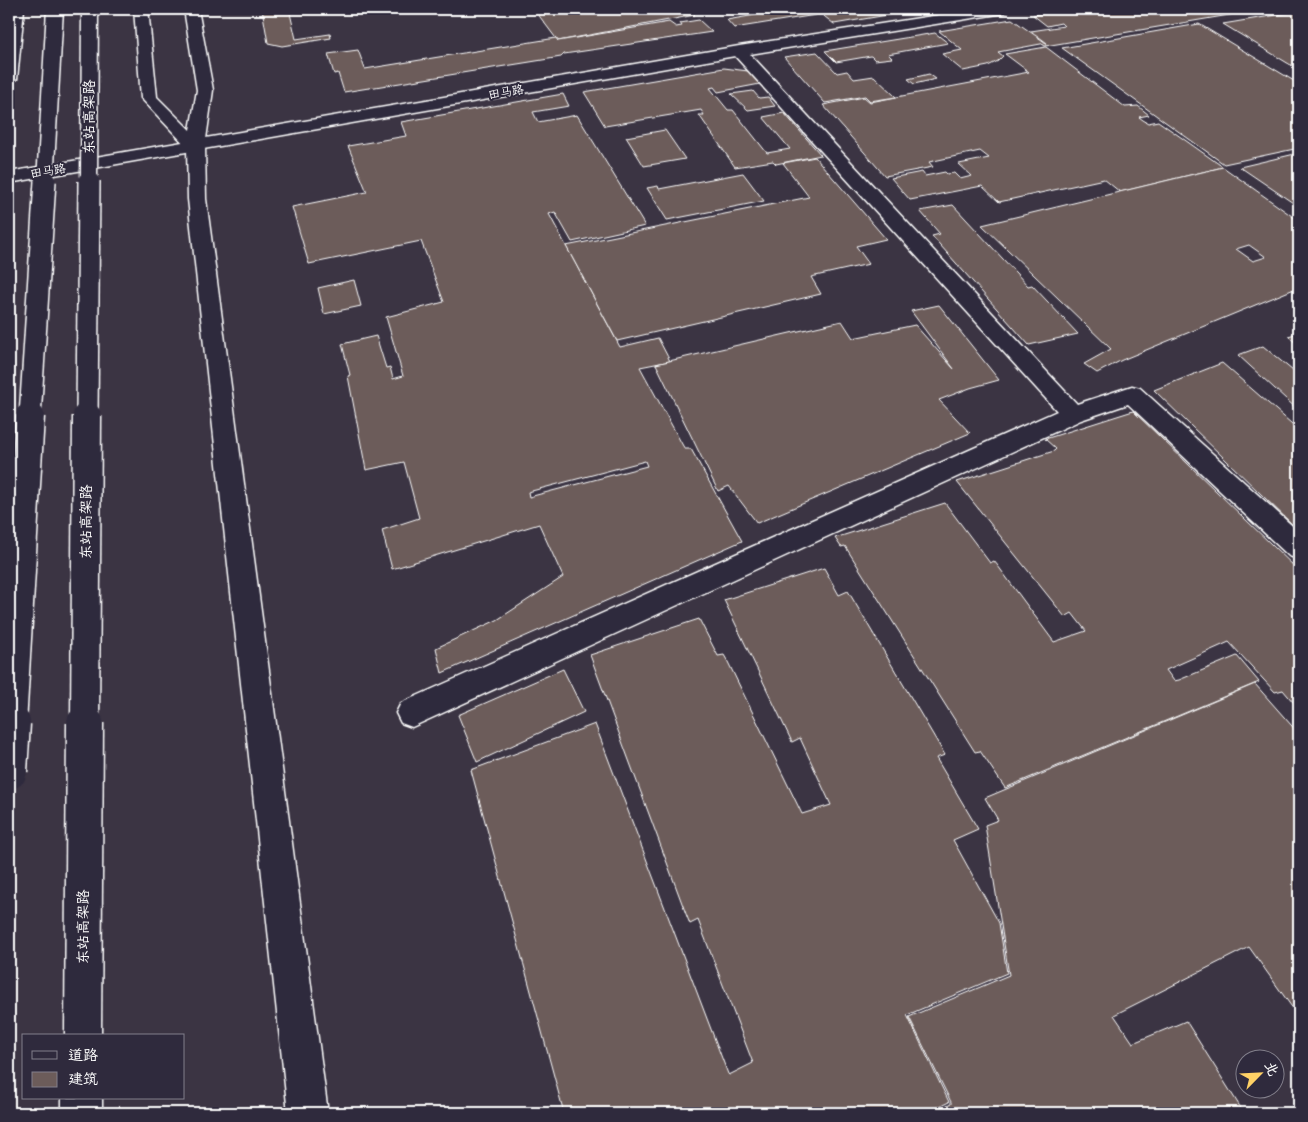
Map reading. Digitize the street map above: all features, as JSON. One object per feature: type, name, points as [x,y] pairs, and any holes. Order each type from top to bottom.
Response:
[{"type":"main road","points":[[9,79],[17,9]]},
{"type":"main road","points":[[9,771],[55,9]]},
{"type":"main road","name":"东站高架路","points":[[83,1034],[90,9]]},
{"type":"main road","points":[[141,9],[149,98],[196,146]]},
{"type":"main road","points":[[191,9],[205,90],[196,146],[197,199],[308,1113]]},
{"type":"main road","name":"田马路","points":[[9,178],[739,52],[1004,9]]},
{"type":"main road","points":[[739,52],[1073,414]]},
{"type":"main road","points":[[412,713],[1073,414],[1132,394],[1299,548]]},
{"type":"main road","points":[[82,1100],[82,1113]]},
{"type":"building","points":[[262,9],[289,9],[296,39],[330,34],[331,38],[282,46],[268,43]]},
{"type":"building","points":[[534,9],[689,9],[695,15],[558,41]]},
{"type":"building","points":[[776,9],[810,9],[816,15],[734,28],[727,20],[778,11]]},
{"type":"building","points":[[815,9],[923,9],[834,24]]},
{"type":"building","points":[[1074,9],[1265,9],[1045,46],[1042,44],[1047,43],[1031,31],[1064,26],[1061,23],[1047,26],[1033,15]]},
{"type":"building","points":[[1283,9],[1299,9],[1299,70],[1223,24],[1289,13]]},
{"type":"building","points":[[1012,19],[1046,43],[998,52],[1003,56],[998,61],[988,66],[963,71],[942,54],[962,50],[939,31]]},
{"type":"building","points":[[699,20],[712,32],[564,54],[561,57],[344,92],[338,73],[334,74],[328,54],[358,50],[365,69],[556,38],[558,41],[669,22],[676,27],[682,26],[680,23]]},
{"type":"building","points":[[1199,24],[1299,84],[1299,148],[1224,164],[1062,48]]},
{"type":"building","points":[[935,33],[948,43],[888,54],[892,58],[875,60],[871,56],[836,62],[825,51]]},
{"type":"building","points":[[1046,47],[1125,107],[1138,106],[1149,115],[1139,117],[1143,120],[1148,123],[1158,121],[1223,167],[1120,192],[1104,179],[999,202],[982,186],[910,200],[891,178],[922,172],[925,176],[945,172],[947,174],[954,173],[960,179],[972,176],[959,164],[989,158],[980,151],[929,162],[933,167],[885,176],[823,105],[864,97],[870,102],[1029,72],[1005,54]]},
{"type":"building","points":[[817,52],[837,73],[847,71],[854,79],[874,76],[896,97],[870,101],[865,96],[825,103],[784,57]]},
{"type":"building","points":[[724,68],[748,71],[760,84],[718,92],[714,87],[710,88],[728,110],[733,110],[767,153],[790,149],[763,117],[784,113],[821,155],[776,164],[773,161],[735,167],[699,115],[704,115],[701,110],[605,126],[584,92]]},
{"type":"building","points":[[929,74],[936,79],[914,84],[908,79]]},
{"type":"building","points":[[753,91],[759,98],[768,97],[775,106],[748,110],[731,94]]},
{"type":"building","points":[[563,94],[569,106],[533,112],[538,122],[577,115],[645,226],[572,242],[555,212],[549,214],[620,347],[658,338],[670,361],[640,367],[683,446],[685,449],[691,449],[742,541],[442,673],[436,648],[497,620],[563,577],[539,524],[392,569],[382,530],[419,518],[404,462],[366,470],[348,376],[350,375],[342,344],[376,336],[386,368],[390,367],[393,379],[403,376],[386,317],[444,302],[421,241],[309,264],[292,207],[367,192],[348,146],[406,136],[401,122]],"holes":[[[645,461],[647,466],[529,497],[528,492]]]},
{"type":"building","points":[[665,130],[685,159],[644,166],[626,137]]},
{"type":"building","points":[[1299,153],[1299,207],[1240,167]]},
{"type":"building","points":[[815,157],[886,239],[856,246],[869,264],[811,277],[821,294],[617,341],[566,246],[809,197],[783,163]]},
{"type":"building","points":[[1223,167],[1299,221],[1299,287],[1122,360],[1097,373],[1084,364],[1111,349],[982,225]],"holes":[[[1249,245],[1266,257],[1253,261],[1236,249]]]},
{"type":"building","points":[[743,173],[764,201],[667,220],[647,188],[658,186],[659,189]]},
{"type":"building","points":[[953,205],[1028,286],[1032,285],[1078,334],[1029,345],[932,236],[940,234],[920,211]]},
{"type":"building","points":[[354,280],[361,306],[324,314],[318,288]]},
{"type":"building","points":[[939,305],[999,380],[970,388],[939,400],[970,433],[757,523],[729,486],[718,491],[656,364],[842,321],[853,338],[915,325],[954,369],[911,311]]},
{"type":"building","points":[[1299,333],[1299,346],[1288,336]]},
{"type":"building","points":[[1263,346],[1299,376],[1299,411],[1238,355]]},
{"type":"building","points":[[1222,363],[1299,430],[1299,531],[1154,390]]},
{"type":"building","points":[[1133,411],[1299,571],[1299,709],[1283,690],[1275,692],[1229,642],[1166,670],[1174,681],[1237,656],[1259,682],[1005,788],[980,751],[975,752],[845,546],[841,547],[835,538],[945,503],[990,563],[994,561],[998,566],[1054,642],[1086,631],[1072,613],[1065,617],[957,482],[1054,451],[1056,449],[1045,439]]},
{"type":"building","points":[[824,568],[839,595],[848,591],[945,755],[936,758],[978,829],[953,840],[999,923],[1007,973],[907,1015],[949,1102],[926,1113],[564,1113],[471,770],[595,724],[728,1074],[753,1063],[698,920],[690,924],[686,914],[590,655],[699,619],[718,656],[724,655],[728,662],[802,814],[831,805],[800,738],[792,742],[724,600]]},
{"type":"building","points":[[563,669],[584,712],[477,762],[458,715]]},
{"type":"building","points":[[1255,684],[1299,734],[1299,1017],[1249,947],[1114,1015],[1133,1043],[1186,1021],[1244,1113],[933,1113],[951,1104],[951,1102],[909,1017],[1009,975],[985,825],[998,820],[985,798]]}]
